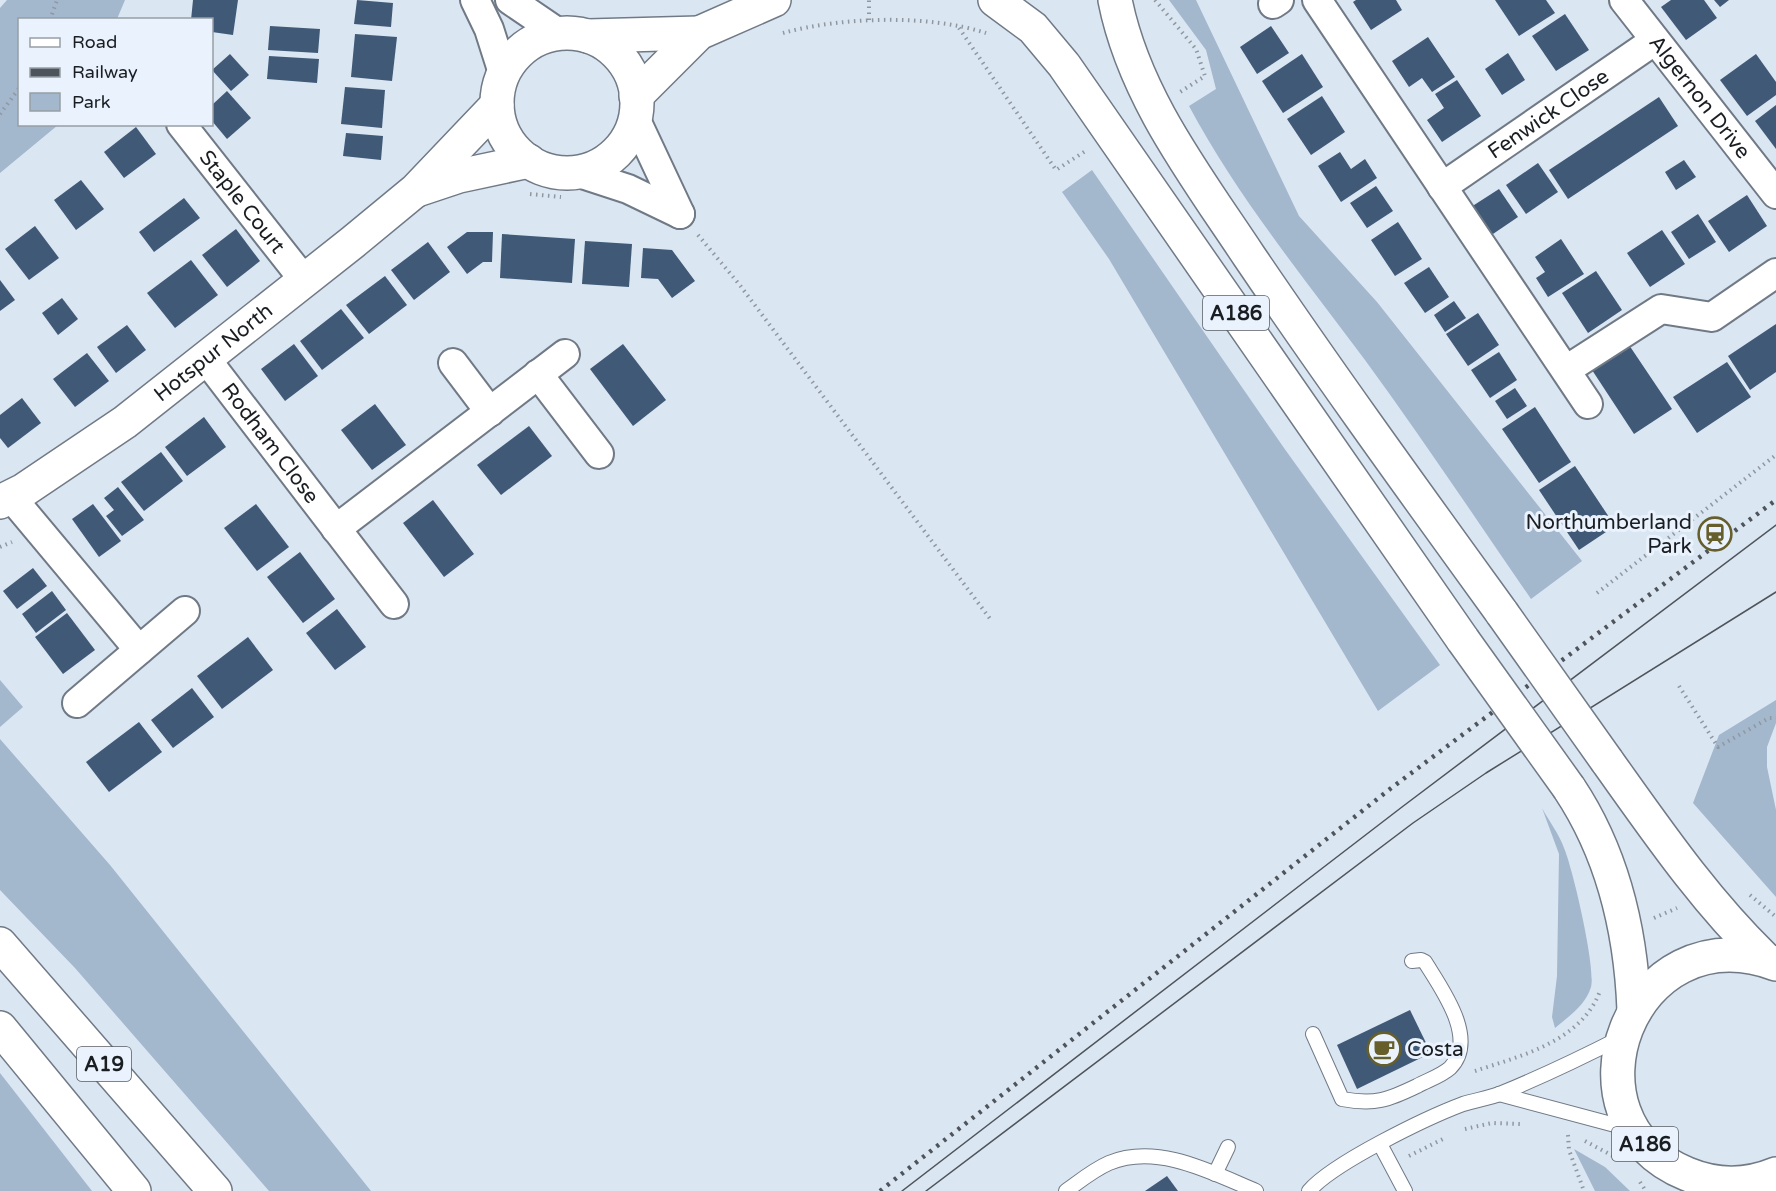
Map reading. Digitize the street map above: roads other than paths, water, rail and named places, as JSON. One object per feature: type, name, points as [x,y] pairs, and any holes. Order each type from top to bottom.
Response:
[{"type":"main road","points":[[699,33],[636,107],[627,139],[610,158],[570,185],[552,171],[529,161],[506,138],[497,105],[503,73],[515,56],[531,43],[574,35],[699,33],[774,0]]},
{"type":"main road","name":"A186","points":[[996,0],[1033,28],[1064,65],[1463,640],[1569,788],[1594,829],[1602,850],[1630,954],[1628,1023],[1618,1053],[1618,1085],[1635,1131],[1671,1177],[1680,1171],[1714,1183],[1750,1182],[1776,1174]]},
{"type":"main road","name":"A186","points":[[1115,0],[1134,67],[1187,164],[1315,354],[1704,896],[1731,926],[1771,962]]},
{"type":"main road","points":[[574,35],[608,47],[624,63],[636,107]]},
{"type":"main road","points":[[416,190],[497,105]]},
{"type":"main road","points":[[416,190],[459,176],[529,161]]},
{"type":"main road","name":"Hotspur North","points":[[5,500],[101,440],[206,359],[416,190]]},
{"type":"main road","name":"A19","points":[[0,944],[212,1189]]},
{"type":"main road","name":"A186","points":[[1628,1023],[1657,982],[1688,963],[1724,955],[1771,962]]},
{"type":"main road","name":"A19","points":[[0,1028],[134,1191]]},
{"type":"main road","points":[[21,1052],[115,1191]]},
{"type":"street","points":[[475,0],[503,73]]},
{"type":"street","points":[[510,0],[574,35]]},
{"type":"street","points":[[1317,0],[1588,404]]},
{"type":"street","name":"Algernon Drive","points":[[1624,0],[1776,194]]},
{"type":"street","name":"Fenwick Close","points":[[1442,187],[1654,41]]},
{"type":"street","points":[[570,185],[628,189],[680,214],[636,107]]},
{"type":"street","name":"Staple Court","points":[[183,126],[304,280]]},
{"type":"street","points":[[1566,370],[1661,309],[1712,317],[1776,273]]},
{"type":"street","points":[[336,529],[565,354]]},
{"type":"street","name":"Rodham Close","points":[[206,359],[394,604]]},
{"type":"street","points":[[453,363],[490,412]]},
{"type":"street","points":[[538,374],[599,454]]},
{"type":"street","points":[[5,500],[139,650]]},
{"type":"street","points":[[76,703],[185,611]]},
{"type":"lane","points":[[1313,1034],[1342,1099],[1369,1102],[1387,1100],[1437,1076],[1454,1062],[1460,1039],[1454,1012],[1425,962],[1412,961]]},
{"type":"lane","points":[[1309,1191],[1327,1174],[1380,1144],[1460,1105],[1499,1094],[1567,1065],[1628,1023]]},
{"type":"lane","points":[[1499,1094],[1635,1131]]},
{"type":"lane","points":[[1380,1144],[1405,1191]]},
{"type":"lane","points":[[1215,1174],[1228,1147]]},
{"type":"lane","points":[[1066,1191],[1093,1171],[1131,1157],[1154,1157],[1184,1163],[1256,1191]]},
{"type":"tram line","points":[[902,1191],[1402,807],[1776,525]]},
{"type":"tram line","points":[[926,1191],[1413,823],[1486,773],[1776,592]]},
{"type":"railway","points":[[880,1191],[1390,789],[1776,500]]},
{"type":"place","name":"Northumberland Park","points":[[1715,534]]},
{"type":"place","name":"Costa","points":[[1384,1049]]}]
